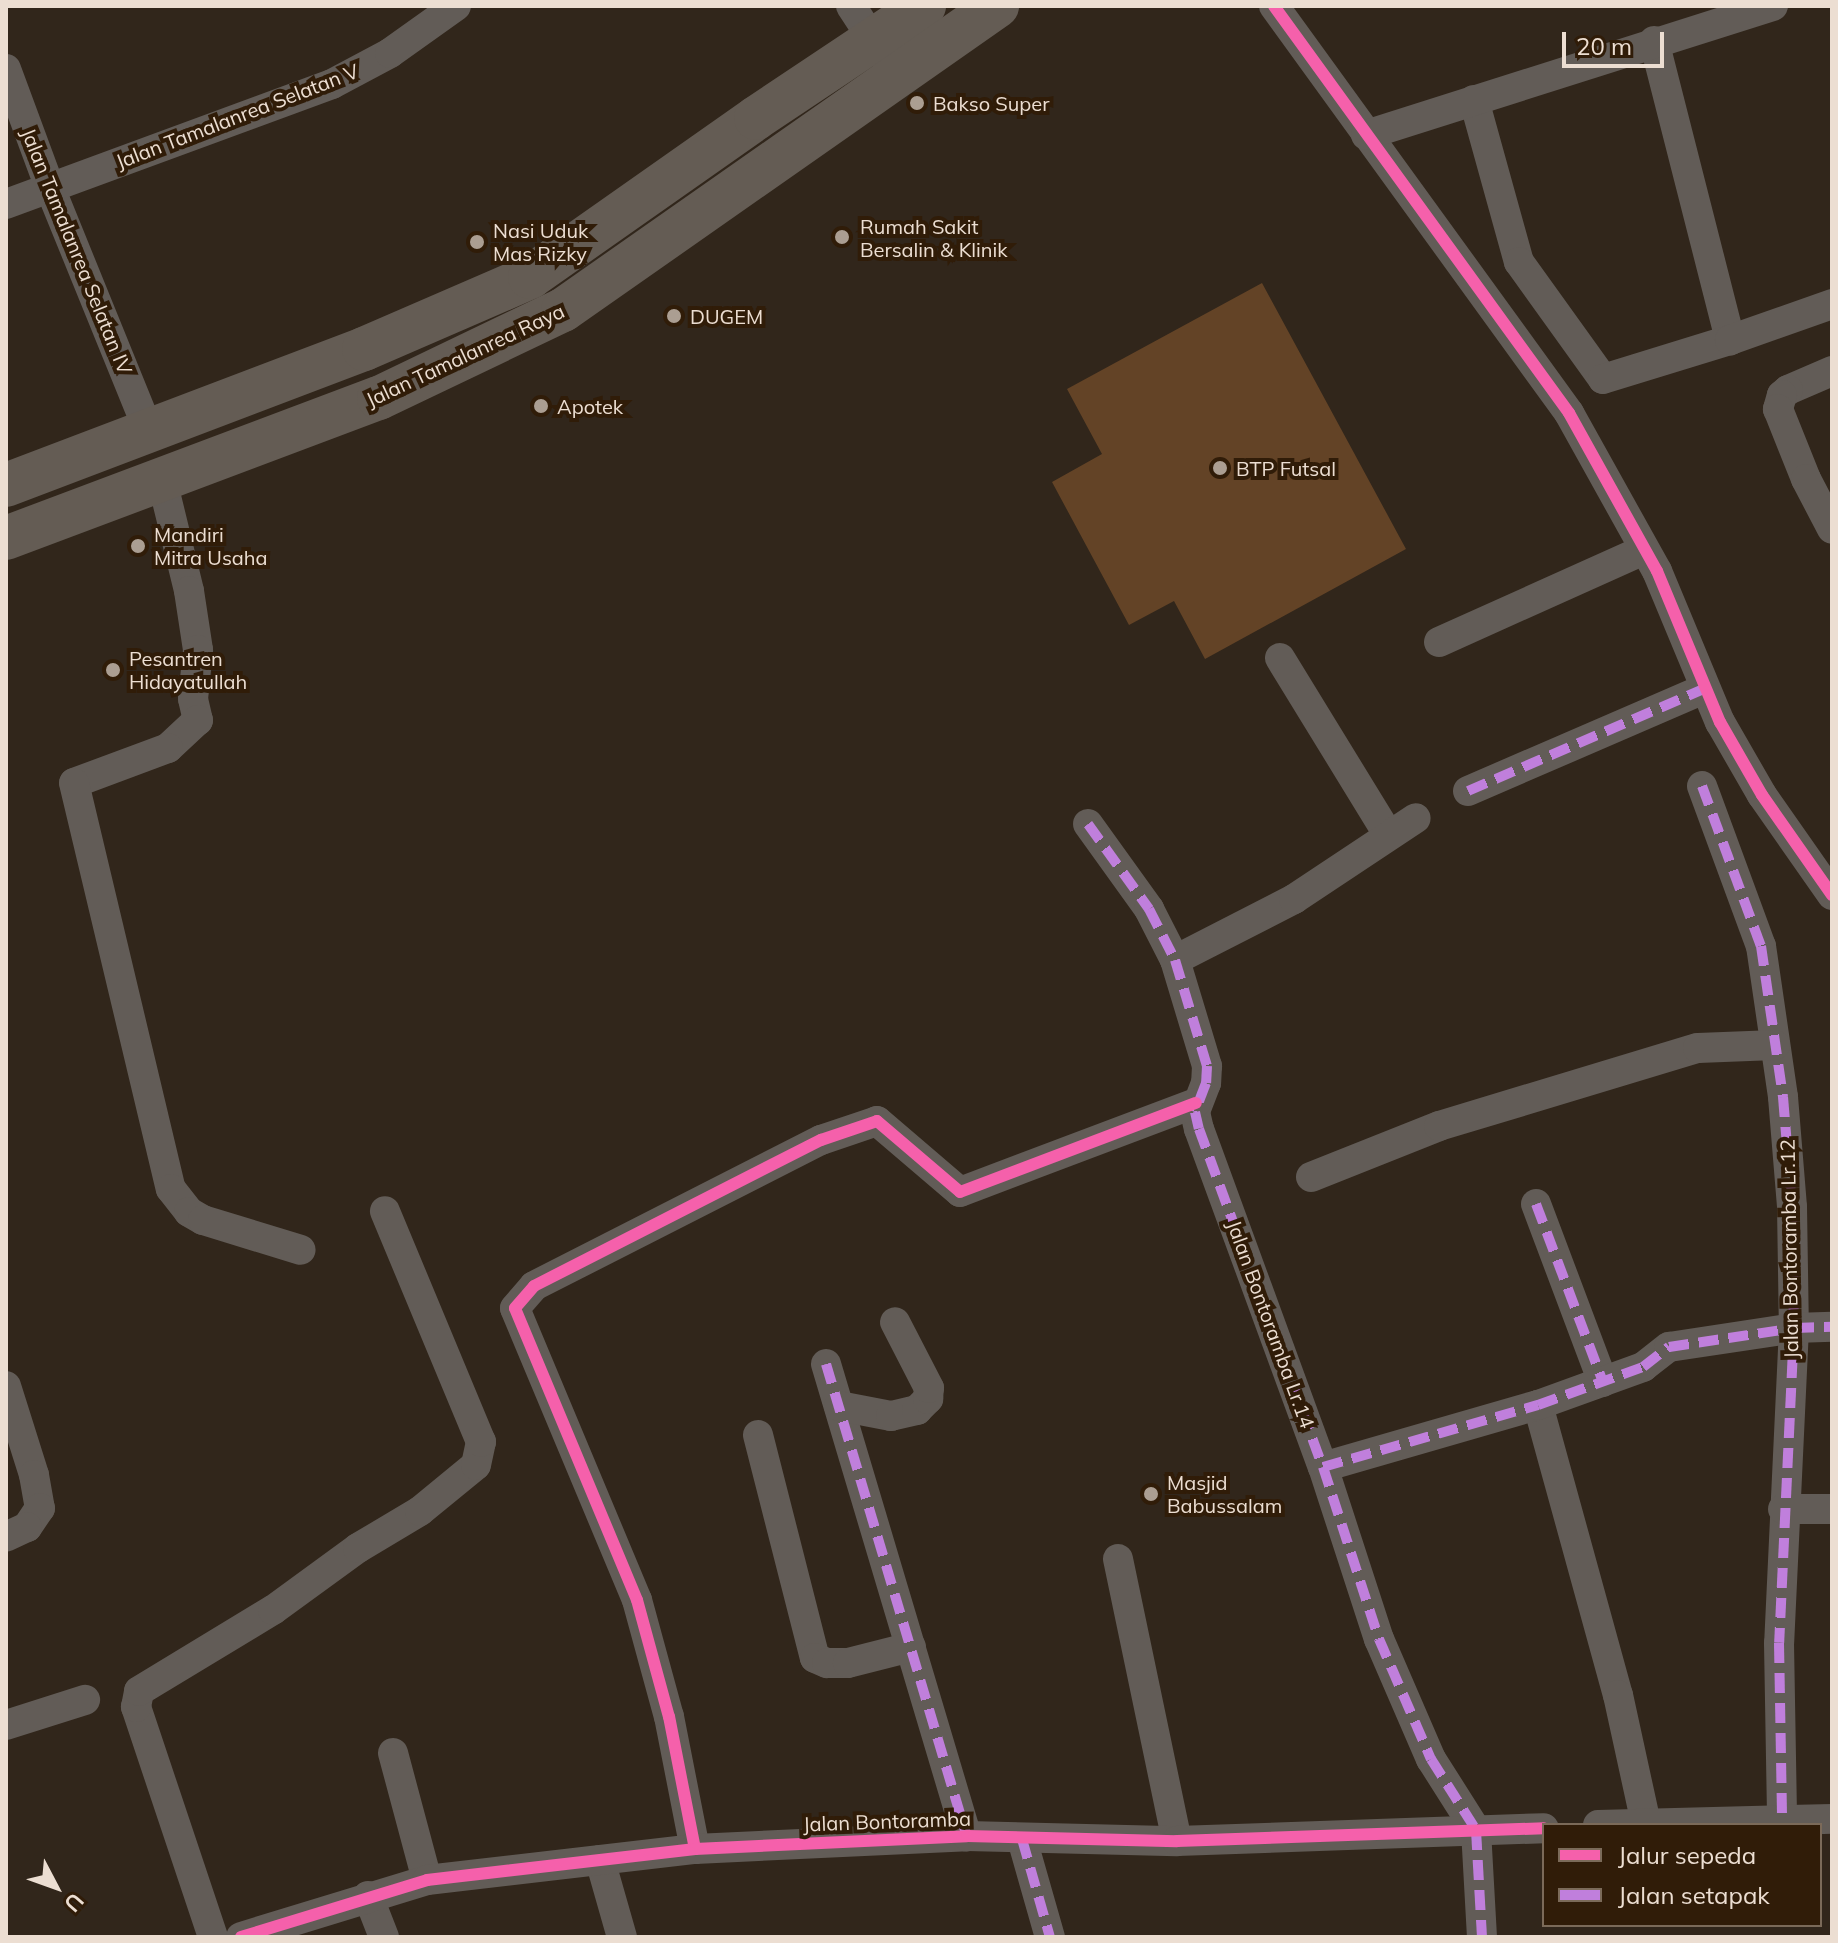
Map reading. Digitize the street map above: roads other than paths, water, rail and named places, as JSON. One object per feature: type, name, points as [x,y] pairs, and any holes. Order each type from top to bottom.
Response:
[{"type":"main road","name":"Jalan Tamalanrea Raya","points":[[6,485],[364,349],[530,277],[924,6]]},
{"type":"main road","name":"Jalan Tamalanrea Raya","points":[[6,538],[379,398],[563,310],[874,40],[997,6]]},
{"type":"street","name":"Jalan Tamalanrea Selatan V","points":[[6,204],[332,84],[390,53],[456,6]]},
{"type":"street","points":[[1274,6],[1569,413],[1657,571],[1704,689],[1762,795],[1832,895]]},
{"type":"street","points":[[1366,135],[1654,41],[1773,6]]},
{"type":"street","points":[[1654,41],[1730,340]]},
{"type":"street","name":"Jalan Tamalanrea Selatan IV","points":[[6,69],[50,188],[149,432]]},
{"type":"street","points":[[1474,100],[1519,262],[1603,379],[1730,340],[1832,304]]},
{"type":"street","points":[[1832,371],[1788,390],[1782,395],[1778,409],[1806,479],[1832,529]]},
{"type":"street","points":[[162,480],[189,591],[198,650],[193,699],[198,720],[168,748],[74,783],[171,1189],[189,1212],[203,1220],[301,1250]]},
{"type":"street","points":[[1439,642],[1644,550]]},
{"type":"street","points":[[1280,658],[1388,834]]},
{"type":"street","points":[[1468,791],[1704,689]]},
{"type":"street","name":"Jalan Bontoramba Lr.12","points":[[1702,786],[1761,946],[1783,1097],[1792,1207],[1794,1328],[1779,1643],[1782,1820]]},
{"type":"street","points":[[1175,960],[1301,894],[1416,818]]},
{"type":"street","name":"Jalan Bontoramba Lr.14","points":[[1088,824],[1149,909],[1175,960],[1207,1066],[1206,1083],[1196,1103],[1199,1129],[1323,1467],[1379,1639],[1417,1731],[1445,1785],[1476,1830]]},
{"type":"street","points":[[1311,1177],[1439,1126],[1698,1048],[1775,1045]]},
{"type":"street","points":[[695,1849],[669,1717],[637,1600],[515,1308],[534,1286],[821,1140],[877,1121],[960,1192],[1196,1103]]},
{"type":"street","points":[[1536,1204],[1603,1382]]},
{"type":"street","points":[[213,1937],[136,1707],[139,1691],[273,1610],[358,1548],[420,1511],[476,1465],[481,1442],[385,1211]]},
{"type":"street","points":[[839,1406],[891,1416],[917,1410],[928,1399],[929,1388],[895,1322]]},
{"type":"street","points":[[1323,1467],[1538,1405],[1643,1367],[1669,1347],[1794,1328],[1832,1327]]},
{"type":"street","points":[[826,1364],[967,1836]]},
{"type":"street","points":[[6,1386],[34,1475],[40,1508],[27,1527],[6,1537]]},
{"type":"street","points":[[1538,1405],[1618,1695],[1646,1823],[1832,1819]]},
{"type":"street","points":[[758,1435],[815,1658],[827,1663],[848,1663],[911,1647]]},
{"type":"street","points":[[1783,1509],[1832,1509]]},
{"type":"street","points":[[1118,1559],[1177,1841]]},
{"type":"street","points":[[6,1725],[85,1700]]},
{"type":"street","points":[[393,1753],[427,1880]]},
{"type":"street","name":"Jalan Bontoramba","points":[[241,1937],[427,1880],[695,1849],[967,1836],[1177,1841],[1542,1828]]},
{"type":"street","points":[[1476,1830],[1482,1937]]},
{"type":"street","points":[[1022,1839],[1050,1937]]},
{"type":"street","points":[[600,1860],[622,1937]]},
{"type":"street","points":[[368,1896],[384,1937]]},
{"type":"place","name":"Bakso Super","points":[[917,103]]},
{"type":"place","name":"Rumah Sakit Bersalin & Klinik","points":[[842,237]]},
{"type":"place","name":"Nasi Uduk Mas Rizky","points":[[477,242]]},
{"type":"place","name":"DUGEM","points":[[674,316]]},
{"type":"place","name":"Apotek","points":[[541,406]]},
{"type":"place","name":"BTP Futsal","points":[[1220,468]]},
{"type":"place","name":"Mandiri Mitra Usaha","points":[[138,546]]},
{"type":"place","name":"Pesantren Hidayatullah","points":[[113,670]]},
{"type":"place","name":"Masjid Babussalam","points":[[1151,1494]]}]
